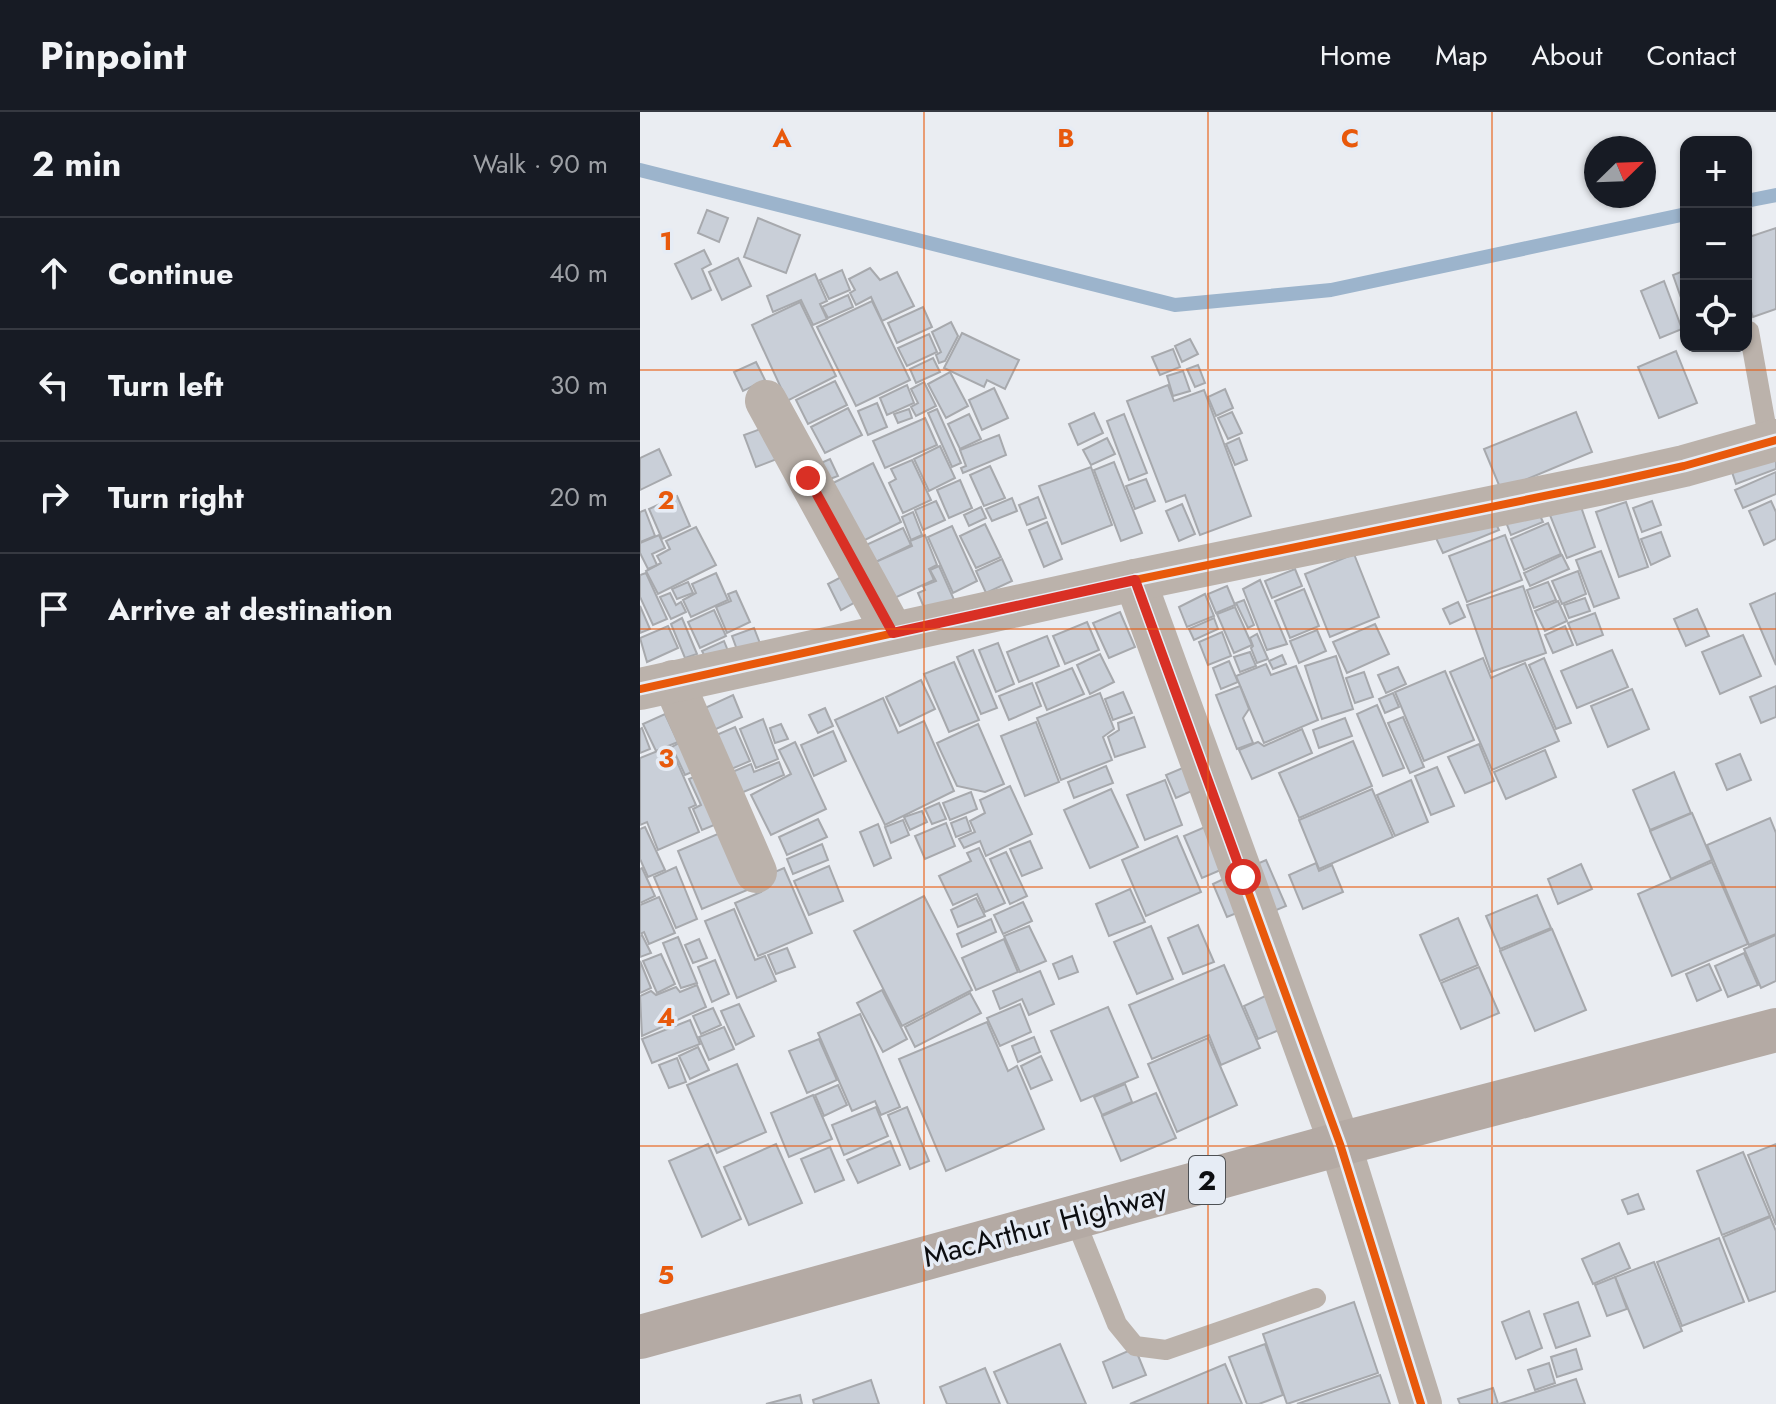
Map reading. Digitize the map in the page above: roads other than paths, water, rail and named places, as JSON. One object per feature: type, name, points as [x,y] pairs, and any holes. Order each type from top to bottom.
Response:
[{"type":"highway","name":"MacArthur Highway","points":[[640,1337],[1340,1144],[1776,1030]]},
{"type":"street","points":[[766,401],[893,633]]},
{"type":"street","points":[[756,872],[657,685],[1135,580],[1603,484],[1684,466],[1772,441]]},
{"type":"street","points":[[1135,580],[1340,1144],[1421,1404]]},
{"type":"lane","points":[[1752,345],[1772,441]]},
{"type":"lane","points":[[1074,1217],[1117,1324],[1135,1346],[1166,1350],[1316,1298]]},
{"type":"waterway","points":[[640,170],[1175,305],[1331,290],[1680,215]]},
{"type":"waterway","points":[[1752,200],[1776,195]]}]
